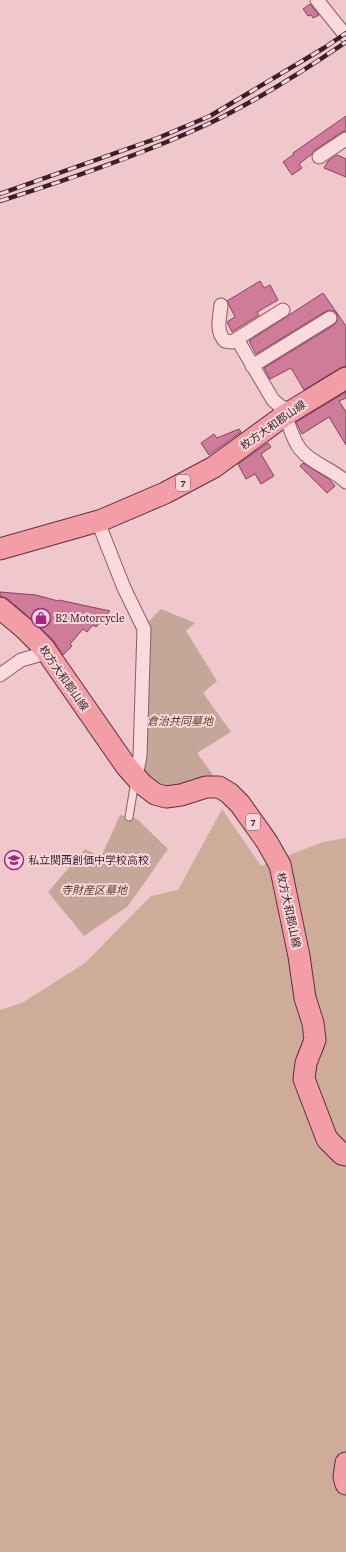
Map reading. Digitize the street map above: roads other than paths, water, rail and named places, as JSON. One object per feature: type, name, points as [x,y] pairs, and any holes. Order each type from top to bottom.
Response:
[{"type":"main road","name":"枚方大和郡山線","points":[[0,549],[98,522],[165,493],[214,467],[289,412],[346,378]]},
{"type":"main road","name":"枚方大和郡山線","points":[[0,608],[25,629],[46,653],[126,766],[142,784],[155,794],[166,797],[181,795],[206,787],[219,787],[229,793],[240,804],[267,842],[280,865],[299,956],[305,998],[313,1024],[315,1040],[306,1063],[304,1079],[327,1139],[342,1154],[346,1155]]},
{"type":"main road","points":[[346,1462],[344,1477],[346,1484]]},
{"type":"street","points":[[317,0],[346,36]]},
{"type":"street","points":[[319,157],[343,145]]},
{"type":"street","points":[[221,305],[218,328],[220,336],[225,341],[232,342],[283,310]]},
{"type":"street","points":[[252,366],[330,318]]},
{"type":"street","points":[[237,339],[273,400],[289,412],[300,449],[339,475],[346,482]]},
{"type":"street","points":[[98,522],[124,588],[144,629],[140,756],[136,777]]},
{"type":"street","points":[[0,675],[21,660],[46,653]]},
{"type":"lane","points":[[129,817],[136,777]]},
{"type":"railway","points":[[0,194],[158,138],[210,116],[324,48],[346,33]]},
{"type":"railway","points":[[0,201],[105,166],[208,124],[244,106],[278,86],[346,42]]},
{"type":"place","name":"B2 Motorcycle","points":[[41,618]]},
{"type":"place","name":"私立関西創価中学校高校","points":[[14,860]]},
{"type":"park label","name":"倉治共同墓地","points":[[180,721]]},
{"type":"park label","name":"寺財産区墓地","points":[[94,890]]}]
